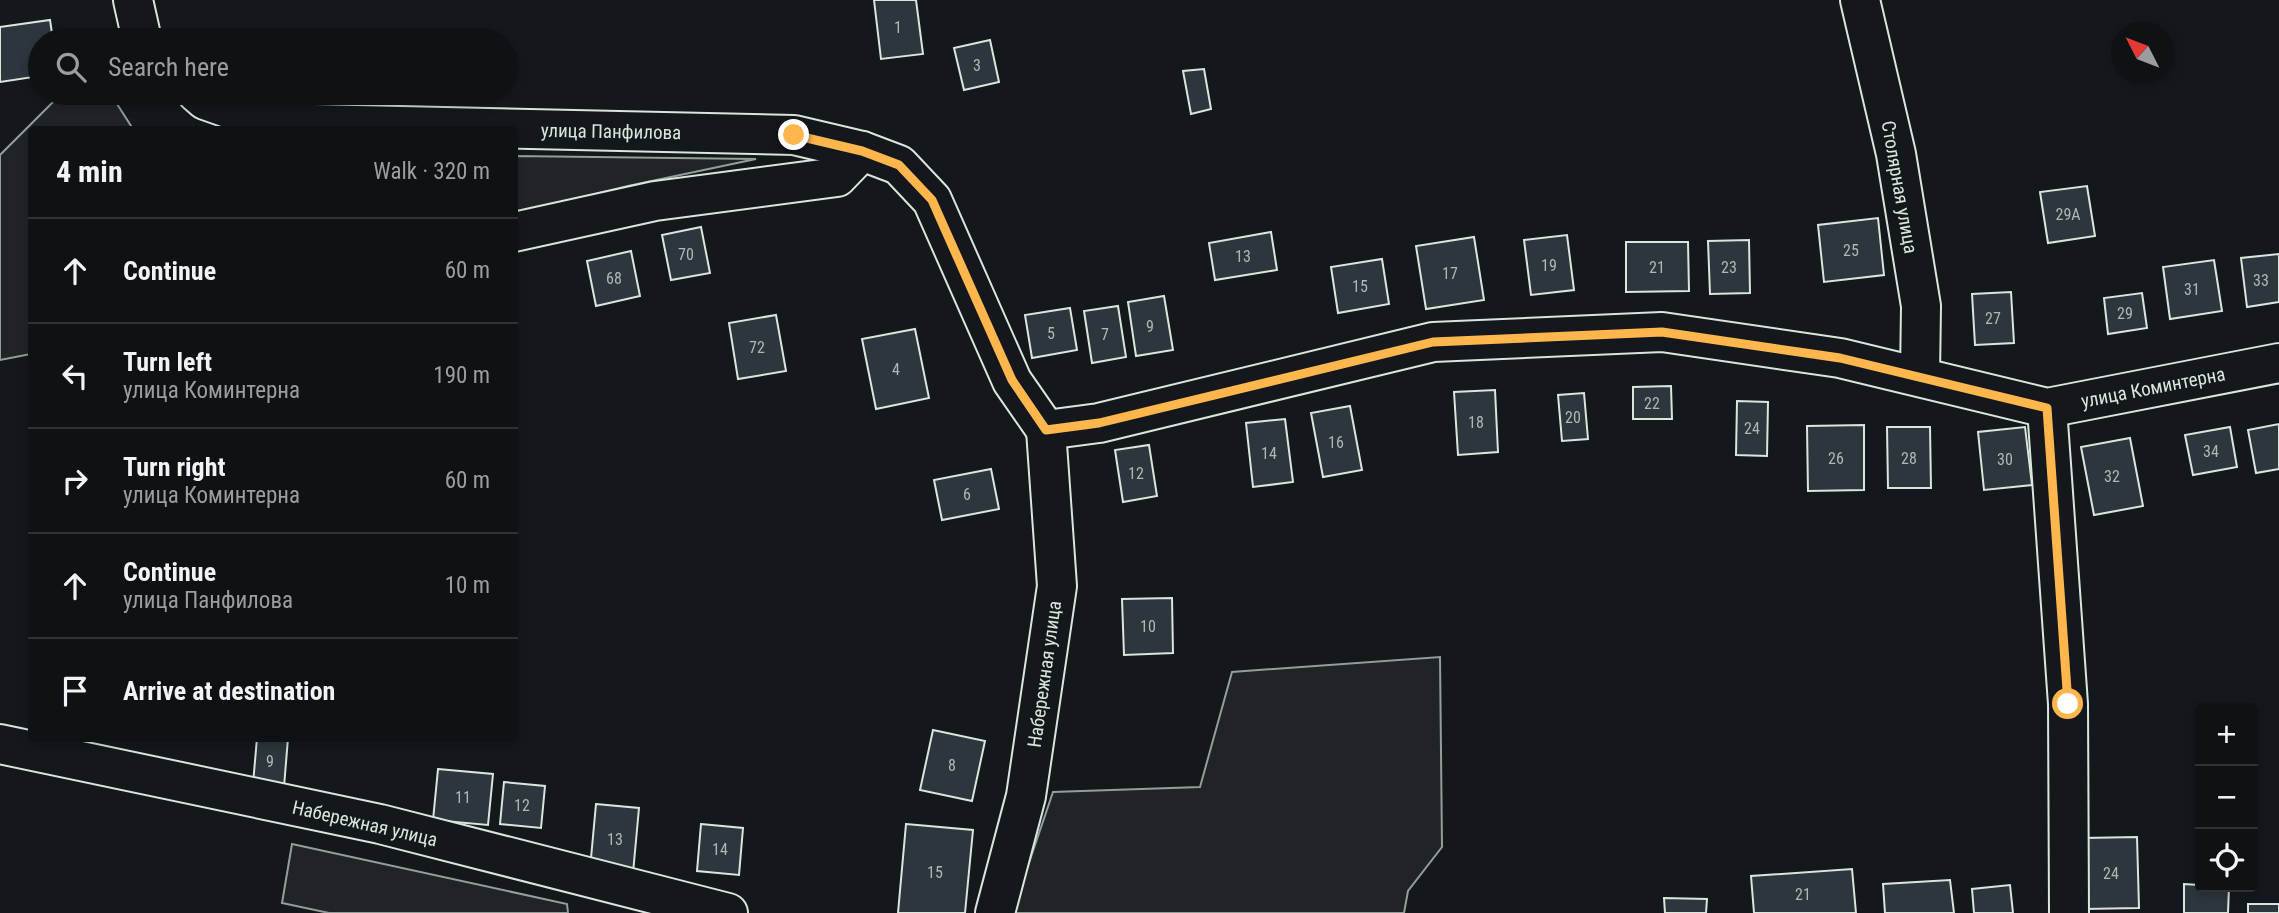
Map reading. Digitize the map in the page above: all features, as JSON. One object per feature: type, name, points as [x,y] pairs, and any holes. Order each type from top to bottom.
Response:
[{"type":"street","points":[[133,0],[139,28]]},
{"type":"street","name":"Столярная улица","points":[[1860,0],[1896,153],[1921,306],[1920,376]]},
{"type":"street","name":"улица Панфилова","points":[[219,105],[270,123],[401,126]]},
{"type":"street","name":"улица Панфилова","points":[[518,129],[794,135],[862,151]]},
{"type":"street","points":[[518,231],[655,201],[837,177],[862,151],[899,165],[932,200],[1012,380],[1046,430]]},
{"type":"street","name":"улица Коминтерна","points":[[1046,430],[1099,423],[1433,342],[1662,332],[1840,358],[2047,408],[2279,363]]},
{"type":"street","points":[[2047,408],[2068,704],[2069,913]]},
{"type":"street","name":"Набережная улица","points":[[995,913],[1026,796],[1056,586],[1046,430]]},
{"type":"street","name":"Набережная улица","points":[[0,744],[380,824],[728,913]]},
{"type":"shaded area","points":[[50,105],[118,105],[131,126],[29,126]]},
{"type":"shaded area","points":[[28,127],[28,355],[0,360],[0,155]]},
{"type":"shaded area","points":[[518,156],[756,159],[628,186],[518,213]]},
{"type":"shaded area","points":[[1440,657],[1442,847],[1408,891],[1404,913],[1012,913],[1053,792],[1200,787],[1232,672]]},
{"type":"shaded area","points":[[292,844],[567,904],[568,913],[329,913],[282,903]]},
{"type":"building","points":[[874,0],[916,0],[923,54],[881,59]]},
{"type":"building","points":[[50,20],[51,28],[28,28],[28,78],[0,82],[0,27]]},
{"type":"building","points":[[990,40],[999,82],[964,90],[954,48]]},
{"type":"building","points":[[1204,69],[1211,109],[1191,114],[1183,71]]},
{"type":"building","points":[[2087,186],[2095,236],[2048,243],[2040,192]]},
{"type":"building","points":[[1878,218],[1884,275],[1824,282],[1818,225]]},
{"type":"building","points":[[701,227],[710,273],[671,280],[662,235]]},
{"type":"building","points":[[1271,232],[1277,270],[1215,280],[1209,243]]},
{"type":"building","points":[[1567,235],[1574,290],[1531,295],[1524,240]]},
{"type":"building","points":[[1474,237],[1484,300],[1426,309],[1416,246]]},
{"type":"building","points":[[1749,240],[1750,293],[1710,294],[1708,241]]},
{"type":"building","points":[[1626,242],[1688,242],[1689,291],[1626,292]]},
{"type":"building","points":[[631,251],[640,296],[596,306],[587,261]]},
{"type":"building","points":[[2279,254],[2279,302],[2247,307],[2241,258]]},
{"type":"building","points":[[1382,259],[1389,304],[1338,313],[1331,267]]},
{"type":"building","points":[[2214,260],[2222,311],[2170,319],[2163,267]]},
{"type":"building","points":[[2011,292],[2014,343],[1975,345],[1972,294]]},
{"type":"building","points":[[2142,293],[2147,328],[2108,334],[2104,298]]},
{"type":"building","points":[[1164,296],[1173,350],[1136,356],[1128,302]]},
{"type":"building","points":[[1118,306],[1126,357],[1092,363],[1084,311]]},
{"type":"building","points":[[1070,308],[1077,350],[1032,358],[1025,315]]},
{"type":"building","points":[[776,315],[786,371],[738,379],[729,323]]},
{"type":"building","points":[[915,329],[929,398],[876,409],[862,339]]},
{"type":"building","points":[[1671,386],[1672,419],[1633,419],[1633,387]]},
{"type":"building","points":[[1495,390],[1498,452],[1458,455],[1454,392]]},
{"type":"building","points":[[1584,393],[1588,439],[1562,441],[1558,395]]},
{"type":"building","points":[[1737,401],[1768,402],[1767,456],[1736,455]]},
{"type":"building","points":[[1350,406],[1362,470],[1323,477],[1311,413]]},
{"type":"building","points":[[1285,419],[1293,482],[1253,487],[1246,423]]},
{"type":"building","points":[[2279,424],[2279,469],[2256,473],[2248,430]]},
{"type":"building","points":[[1864,425],[1864,490],[1808,491],[1807,426]]},
{"type":"building","points":[[1887,427],[1930,427],[1931,488],[1888,488]]},
{"type":"building","points":[[2025,427],[2032,485],[1984,490],[1978,432]]},
{"type":"building","points":[[2230,427],[2237,467],[2193,475],[2185,435]]},
{"type":"building","points":[[2130,438],[2143,506],[2094,515],[2081,447]]},
{"type":"building","points":[[1149,445],[1157,496],[1123,502],[1115,450]]},
{"type":"building","points":[[991,469],[999,509],[942,520],[934,480]]},
{"type":"building","points":[[1172,598],[1173,653],[1124,655],[1122,599]]},
{"type":"building","points":[[933,730],[985,741],[972,801],[920,790]]},
{"type":"building","points":[[257,742],[288,742],[284,787],[253,784]]},
{"type":"building","points":[[438,769],[493,774],[488,825],[433,820]]},
{"type":"building","points":[[504,782],[545,786],[541,828],[500,824]]},
{"type":"building","points":[[596,804],[639,808],[633,873],[590,869]]},
{"type":"building","points":[[701,824],[743,828],[739,875],[697,871]]},
{"type":"building","points":[[906,824],[973,830],[965,913],[898,913]]},
{"type":"building","points":[[2137,837],[2139,908],[2084,909],[2083,838]]},
{"type":"building","points":[[1852,869],[1856,913],[1754,913],[1751,876]]},
{"type":"building","points":[[1950,880],[1954,913],[1885,913],[1883,884]]},
{"type":"building","points":[[2184,884],[2195,885],[2195,892],[2229,892],[2228,913],[2184,913]]},
{"type":"building","points":[[2010,885],[2013,913],[1974,913],[1972,889]]},
{"type":"building","points":[[1664,898],[1707,899],[1706,913],[1665,913]]},
{"type":"building","points":[[2248,904],[2279,904],[2279,913],[2248,913]]},
{"type":"route","points":[[794,135],[862,151],[899,165],[932,200],[1012,380],[1046,430],[1099,423],[1433,342],[1662,332],[1840,358],[2047,408],[2068,704]]}]
